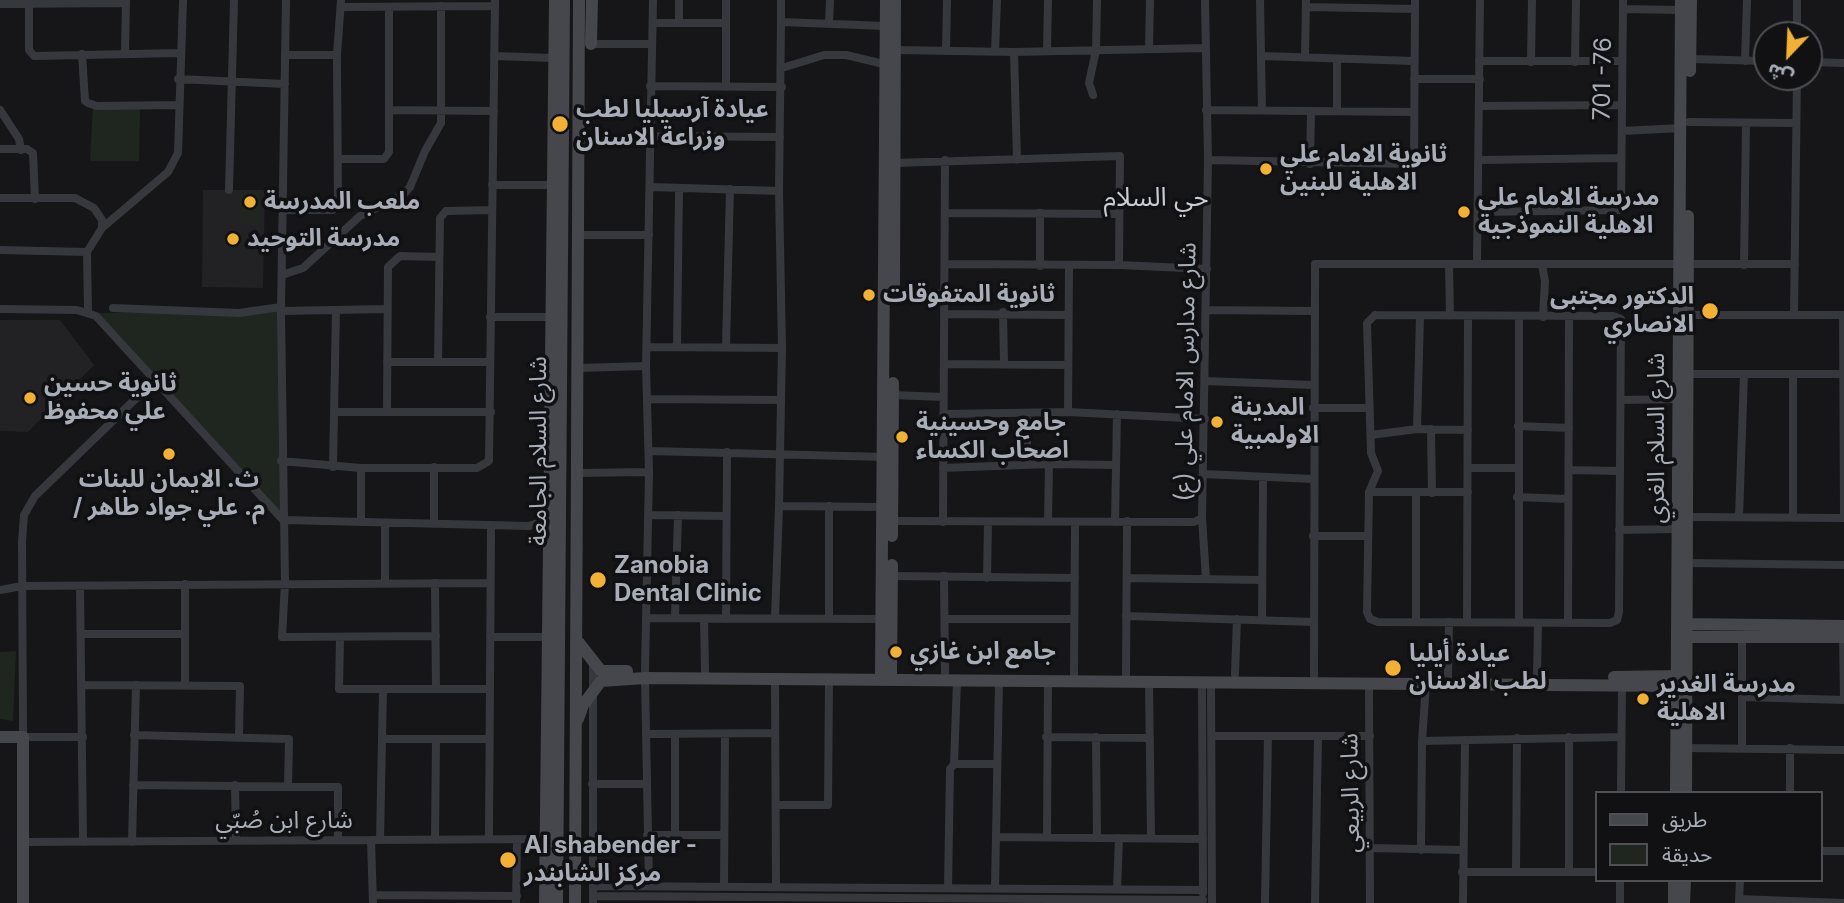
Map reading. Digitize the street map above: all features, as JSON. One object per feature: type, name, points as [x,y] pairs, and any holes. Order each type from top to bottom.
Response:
[{"type":"street","points":[[88,312],[87,252],[102,228],[168,172],[178,153],[177,105],[183,0]]},
{"type":"street","points":[[229,190],[234,0]]},
{"type":"street","points":[[286,0],[281,309],[281,461],[285,583],[282,637],[340,639],[436,636]]},
{"type":"street","points":[[545,903],[552,682],[547,637],[551,317],[557,232],[552,185],[558,59],[555,0]]},
{"type":"street","name":"شارع السلام الجامعة","points":[[557,903],[558,852],[552,682],[559,555],[561,400],[557,232],[563,86],[558,59],[564,0]]},
{"type":"street","name":"شارع السلام الجامعة","points":[[575,903],[579,643],[579,0]]},
{"type":"street","points":[[592,0],[591,44],[652,44]]},
{"type":"street","points":[[649,887],[645,675],[650,515],[646,347],[653,0]]},
{"type":"street","points":[[679,0],[679,23]]},
{"type":"street","points":[[726,0],[726,87]]},
{"type":"street","points":[[775,618],[782,348],[779,191],[781,0]]},
{"type":"street","points":[[829,24],[830,0]]},
{"type":"street","points":[[886,0],[882,619],[886,673]]},
{"type":"street","points":[[886,673],[892,521],[895,0]]},
{"type":"street","points":[[946,50],[947,0]]},
{"type":"street","points":[[995,51],[998,0]]},
{"type":"street","points":[[1047,51],[1048,0]]},
{"type":"street","points":[[1093,95],[1089,83],[1096,50],[1097,0]]},
{"type":"street","points":[[1149,49],[1150,0]]},
{"type":"street","name":"شارع مدارس الامام علي (ع)","points":[[892,521],[1194,522],[1202,518],[1208,160],[1205,0]]},
{"type":"street","points":[[1260,0],[1262,110]]},
{"type":"street","points":[[1477,264],[1480,0]]},
{"type":"street","points":[[1531,62],[1532,0]]},
{"type":"street","points":[[1575,62],[1576,0]]},
{"type":"street","points":[[1745,61],[1746,0]]},
{"type":"street","points":[[1797,0],[1797,21]]},
{"type":"street","points":[[0,4],[126,1],[125,53]]},
{"type":"street","points":[[281,461],[332,467],[477,468],[489,461],[495,3],[389,7],[341,4],[337,55],[339,197],[333,210],[283,211]]},
{"type":"street","points":[[1208,160],[1310,164],[1414,163],[1415,4],[1306,3],[1305,58]]},
{"type":"street","points":[[1623,5],[1685,3]]},
{"type":"street","name":"شارع السلام الغري","points":[[1685,3],[1690,59],[1685,125]]},
{"type":"street","name":"شارع السلام الغري","points":[[1685,3],[1685,171],[1679,399],[1688,517],[1686,791]]},
{"type":"street","points":[[29,4],[31,54],[179,53]]},
{"type":"street","name":"701 -76","points":[[1478,212],[1621,210],[1623,5]]},
{"type":"street","points":[[282,275],[303,268],[319,257],[360,216],[403,195],[414,181],[425,151],[439,130],[441,6]]},
{"type":"street","points":[[339,159],[387,157],[389,7]]},
{"type":"street","points":[[781,22],[885,26]]},
{"type":"street","points":[[653,23],[725,23]]},
{"type":"street","points":[[895,50],[1014,52],[1205,48]]},
{"type":"street","points":[[1014,52],[1017,160]]},
{"type":"street","points":[[82,54],[85,101],[88,103],[97,106],[177,105]]},
{"type":"street","points":[[285,55],[337,55]]},
{"type":"street","points":[[782,68],[824,55],[846,55],[884,64]]},
{"type":"street","points":[[494,56],[558,59],[570,65],[579,60]]},
{"type":"street","points":[[1262,56],[1414,61]]},
{"type":"street","points":[[1337,59],[1337,111]]},
{"type":"street","points":[[1690,59],[1753,61]]},
{"type":"street","points":[[1479,61],[1622,61]]},
{"type":"street","points":[[1823,62],[1844,63]]},
{"type":"street","points":[[178,79],[231,79],[285,84]]},
{"type":"street","points":[[1414,79],[1480,79]]},
{"type":"street","points":[[563,86],[569,82],[579,85]]},
{"type":"street","points":[[650,86],[782,87]]},
{"type":"street","points":[[1794,314],[1797,91]]},
{"type":"street","points":[[1480,106],[1622,105]]},
{"type":"street","points":[[0,110],[19,139],[21,149]]},
{"type":"street","points":[[389,110],[494,111]]},
{"type":"street","points":[[1206,110],[1414,112]]},
{"type":"street","points":[[1310,164],[1311,111]]},
{"type":"street","points":[[1744,265],[1746,122]]},
{"type":"street","points":[[1622,131],[1746,122],[1796,123]]},
{"type":"street","points":[[652,136],[780,137]]},
{"type":"street","points":[[0,149],[31,150],[35,156],[35,199]]},
{"type":"street","points":[[894,163],[1120,156],[1119,265]]},
{"type":"street","points":[[1479,160],[1621,158]]},
{"type":"street","points":[[943,522],[945,160]]},
{"type":"street","points":[[492,185],[552,185]]},
{"type":"street","points":[[651,187],[779,191]]},
{"type":"street","points":[[677,347],[679,188]]},
{"type":"street","points":[[726,346],[730,189]]},
{"type":"street","points":[[0,198],[82,200],[99,214],[102,228]]},
{"type":"street","points":[[438,362],[442,212],[492,210]]},
{"type":"street","points":[[946,212],[1118,214]]},
{"type":"street","points":[[1040,213],[1040,266]]},
{"type":"street","points":[[579,235],[649,235]]},
{"type":"street","points":[[0,250],[87,252]]},
{"type":"street","points":[[387,411],[388,267],[400,256],[439,257]]},
{"type":"street","points":[[1314,675],[1313,269],[1320,262],[1795,264]]},
{"type":"street","points":[[946,264],[1119,265],[1207,269]]},
{"type":"street","points":[[1449,264],[1450,316]]},
{"type":"street","name":"شارع السلام الغري","points":[[1676,791],[1677,529],[1688,374],[1688,315],[1683,264]]},
{"type":"street","points":[[1542,265],[1545,281],[1543,317]]},
{"type":"street","points":[[1068,412],[1069,266]]},
{"type":"street","points":[[894,292],[946,294]]},
{"type":"street","points":[[113,308],[239,313],[281,309],[386,309]]},
{"type":"street","points":[[0,309],[88,312],[101,320],[283,520],[528,526],[544,521],[560,468]]},
{"type":"street","points":[[332,467],[336,310]]},
{"type":"street","points":[[1206,310],[1313,311]]},
{"type":"street","points":[[1003,313],[1004,363]]},
{"type":"street","points":[[946,314],[1068,315]]},
{"type":"street","points":[[1688,315],[1843,315],[1844,416],[1844,515],[1688,517]]},
{"type":"street","points":[[1418,429],[1420,316]]},
{"type":"street","points":[[1420,316],[1613,316],[1621,319],[1617,620],[1609,623],[1538,623],[1370,619],[1367,612],[1369,492],[1378,471],[1371,453],[1368,408],[1369,317],[1420,316]]},
{"type":"street","points":[[1467,622],[1468,316]]},
{"type":"street","points":[[490,317],[551,317]]},
{"type":"street","points":[[1519,317],[1519,622]]},
{"type":"street","points":[[1568,623],[1569,317]]},
{"type":"street","points":[[646,347],[782,348]]},
{"type":"street","points":[[387,362],[491,362]]},
{"type":"street","points":[[945,364],[1068,365]]},
{"type":"street","points":[[561,376],[570,380],[578,371],[646,366]]},
{"type":"street","points":[[1688,374],[1843,374]]},
{"type":"street","points":[[1739,517],[1744,374]]},
{"type":"street","points":[[1793,374],[1793,517]]},
{"type":"street","points":[[23,903],[22,586],[23,526],[28,505],[154,381]]},
{"type":"street","points":[[1205,381],[1313,384]]},
{"type":"street","points":[[561,400],[572,395],[578,400]]},
{"type":"street","points":[[892,395],[943,397]]},
{"type":"street","points":[[648,399],[781,400]]},
{"type":"street","points":[[1621,400],[1679,399]]},
{"type":"street","points":[[1313,408],[1368,408]]},
{"type":"street","points":[[334,412],[491,412]]},
{"type":"street","points":[[943,414],[1068,412],[1205,419]]},
{"type":"street","points":[[1027,413],[1027,465]]},
{"type":"street","points":[[1115,522],[1117,414]]},
{"type":"street","points":[[1518,426],[1569,428]]},
{"type":"street","points":[[1371,435],[1418,429],[1468,430]]},
{"type":"street","points":[[1431,429],[1432,492]]},
{"type":"street","points":[[649,451],[780,452],[884,457]]},
{"type":"street","points":[[726,619],[727,452]]},
{"type":"street","points":[[943,468],[1049,464],[1116,465]]},
{"type":"street","points":[[1048,521],[1049,464]]},
{"type":"street","points":[[434,467],[434,524]]},
{"type":"street","points":[[361,468],[361,522]]},
{"type":"street","points":[[1468,468],[1517,468]]},
{"type":"street","points":[[1569,470],[1619,471]]},
{"type":"street","points":[[578,473],[649,472]]},
{"type":"street","points":[[1204,474],[1313,478]]},
{"type":"street","points":[[1262,620],[1263,477]]},
{"type":"street","points":[[1369,492],[1468,492]]},
{"type":"street","points":[[1416,493],[1416,622]]},
{"type":"street","points":[[1517,497],[1568,499]]},
{"type":"street","points":[[779,506],[883,507]]},
{"type":"street","points":[[829,506],[829,619]]},
{"type":"street","points":[[650,515],[726,516]]},
{"type":"street","points":[[675,618],[678,515]]},
{"type":"street","points":[[1202,518],[1206,579]]},
{"type":"street","points":[[987,578],[988,522]]},
{"type":"street","points":[[1074,674],[1075,522]]},
{"type":"street","points":[[1126,674],[1127,522]]},
{"type":"street","points":[[385,523],[385,583]]},
{"type":"street","points":[[489,839],[491,526]]},
{"type":"street","points":[[528,526],[548,536],[555,543],[559,555]]},
{"type":"street","points":[[1619,530],[1677,529]]},
{"type":"street","points":[[1313,536],[1368,536]]},
{"type":"street","points":[[1687,563],[1844,565]]},
{"type":"street","points":[[891,576],[1074,578]]},
{"type":"street","points":[[944,576],[945,673]]},
{"type":"street","points":[[1127,578],[1262,580]]},
{"type":"street","points":[[435,583],[436,689]]},
{"type":"street","points":[[0,590],[22,586],[490,583]]},
{"type":"street","points":[[185,584],[185,685]]},
{"type":"street","points":[[80,586],[83,842]]},
{"type":"street","points":[[1126,616],[1314,622]]},
{"type":"street","points":[[647,618],[882,619]]},
{"type":"street","points":[[705,618],[705,672]]},
{"type":"street","points":[[945,619],[1074,619]]},
{"type":"street","points":[[1234,674],[1237,619]]},
{"type":"street","points":[[1448,677],[1449,622]]},
{"type":"street","points":[[1537,677],[1538,623]]},
{"type":"street","points":[[1687,631],[1844,634]]},
{"type":"street","points":[[1687,631],[1742,638],[1844,634]]},
{"type":"street","points":[[81,634],[185,634]]},
{"type":"street","points":[[1744,697],[1844,699],[1844,634]]},
{"type":"street","points":[[490,637],[547,637]]},
{"type":"street","points":[[1742,638],[1742,747]]},
{"type":"street","points":[[340,639],[339,689],[489,689]]},
{"type":"street","points":[[579,643],[597,676],[592,784],[593,895]]},
{"type":"street","points":[[597,676],[705,672],[886,673],[957,681],[1048,682],[1448,677],[1677,681]]},
{"type":"street","points":[[645,675],[775,681],[931,677],[945,673],[1314,675],[1369,683],[1426,684],[1622,685],[1677,681]]},
{"type":"street","points":[[578,719],[597,676]]},
{"type":"street","points":[[775,681],[776,887]]},
{"type":"street","points":[[776,805],[828,805],[830,681]]},
{"type":"street","points":[[948,888],[950,769],[954,764],[957,681]]},
{"type":"street","points":[[995,888],[999,681]]},
{"type":"street","points":[[1149,681],[1151,838]]},
{"type":"street","points":[[1047,837],[1048,682]]},
{"type":"street","points":[[1207,682],[1213,736],[1212,903]]},
{"type":"street","points":[[1203,898],[1207,682]]},
{"type":"street","name":"شارع الربيعي","points":[[1369,683],[1370,903]]},
{"type":"street","points":[[1421,849],[1422,741],[1426,684]]},
{"type":"street","points":[[82,685],[240,686],[239,737]]},
{"type":"street","points":[[132,842],[136,685]]},
{"type":"street","points":[[1621,791],[1622,685]]},
{"type":"street","points":[[383,689],[373,899],[517,899],[517,839]]},
{"type":"street","points":[[646,734],[774,733]]},
{"type":"street","points":[[674,734],[675,835]]},
{"type":"street","points":[[724,734],[724,887]]},
{"type":"street","points":[[134,736],[289,738],[288,785]]},
{"type":"street","points":[[1213,736],[1370,736]]},
{"type":"street","points":[[1265,903],[1268,736]]},
{"type":"street","points":[[0,737],[83,737]]},
{"type":"street","points":[[1046,737],[1150,738]]},
{"type":"street","points":[[1096,737],[1097,838]]},
{"type":"street","points":[[1315,903],[1318,737]]},
{"type":"street","points":[[1569,737],[1569,871]]},
{"type":"street","points":[[1422,741],[1621,737]]},
{"type":"street","points":[[1516,872],[1517,738]]},
{"type":"street","points":[[382,739],[489,739]]},
{"type":"street","points":[[435,840],[436,740]]},
{"type":"street","points":[[1463,903],[1465,740]]},
{"type":"street","points":[[1686,748],[1844,750]]},
{"type":"street","points":[[1790,748],[1790,791]]},
{"type":"street","points":[[954,764],[997,764]]},
{"type":"street","points":[[592,784],[646,784]]},
{"type":"street","points":[[133,785],[338,787],[338,840]]},
{"type":"street","points":[[235,785],[236,841]]},
{"type":"street","points":[[647,835],[724,835]]},
{"type":"street","points":[[996,837],[1203,839]]},
{"type":"street","points":[[1117,889],[1119,838]]},
{"type":"street","name":"شارع ابن صُبّي","points":[[23,842],[545,839]]},
{"type":"street","points":[[1371,848],[1462,850]]},
{"type":"street","points":[[1823,851],[1844,851]]},
{"type":"street","points":[[558,852],[564,858],[575,852]]},
{"type":"street","points":[[557,876],[568,872],[575,877]]},
{"type":"street","points":[[1462,872],[1596,872]]},
{"type":"street","points":[[1620,882],[1620,903]]},
{"type":"street","points":[[1674,903],[1675,882]]},
{"type":"street","points":[[1685,882],[1685,903]]},
{"type":"street","points":[[1740,882],[1740,901],[1843,903]]},
{"type":"street","points":[[593,895],[649,887],[995,888],[1117,889],[1203,898]]},
{"type":"street","points":[[901,888],[901,898]]},
{"type":"street","points":[[593,895],[777,900],[901,898],[1149,901],[1203,898]]},
{"type":"shaded area","name":"مدرسة التوحيد","points":[[203,190],[265,190],[263,288],[202,287]]},
{"type":"shaded area","name":"ثانوية حسين علي محفوظ","points":[[0,320],[60,320],[94,365],[28,432],[0,431]]},
{"type":"green space","points":[[93,105],[140,106],[139,161],[90,161]]},
{"type":"green space","name":"ملعب المدرسة","points":[[239,192],[260,192],[259,223],[241,223]]},
{"type":"green space","points":[[281,311],[283,520],[97,313]]},
{"type":"green space","points":[[16,651],[13,721],[0,719],[0,652]]},
{"type":"place","name":"عيادة آرسيليا لطب وزراعة الاسنان","points":[[560,124]]},
{"type":"place","name":"ثانوية الامام علي الاهلية للبنين","points":[[1266,169]]},
{"type":"place","name":"ملعب المدرسة","points":[[250,202]]},
{"type":"place","name":"مدرسة الامام علي الاهلية النموذجية","points":[[1464,212]]},
{"type":"place","name":"مدرسة التوحيد","points":[[233,239]]},
{"type":"place","name":"ثانوية المتفوقات","points":[[869,295]]},
{"type":"place","name":"الدكتور مجتبى الانصاري","points":[[1710,311]]},
{"type":"place","name":"ثانوية حسين علي محفوظ","points":[[30,398]]},
{"type":"place","name":"المدينة الاولمبية","points":[[1217,422]]},
{"type":"place","name":"جامع وحسينية اصحاب الكساء","points":[[902,437]]},
{"type":"place","name":"ث. الايمان للبنات / م. علي جواد طاهر","points":[[169,454]]},
{"type":"place","name":"Zanobia Dental Clinic","points":[[598,580]]},
{"type":"place","name":"جامع ابن غازي","points":[[896,652]]},
{"type":"place","name":"عيادة أيليا لطب الاسنان","points":[[1393,668]]},
{"type":"place","name":"مدرسة الغدير الاهلية","points":[[1643,699]]},
{"type":"place","name":"Al shabender - مركز الشابندر","points":[[508,860]]},
{"type":"district","name":"حي السلام","points":[[1156,198]]}]
